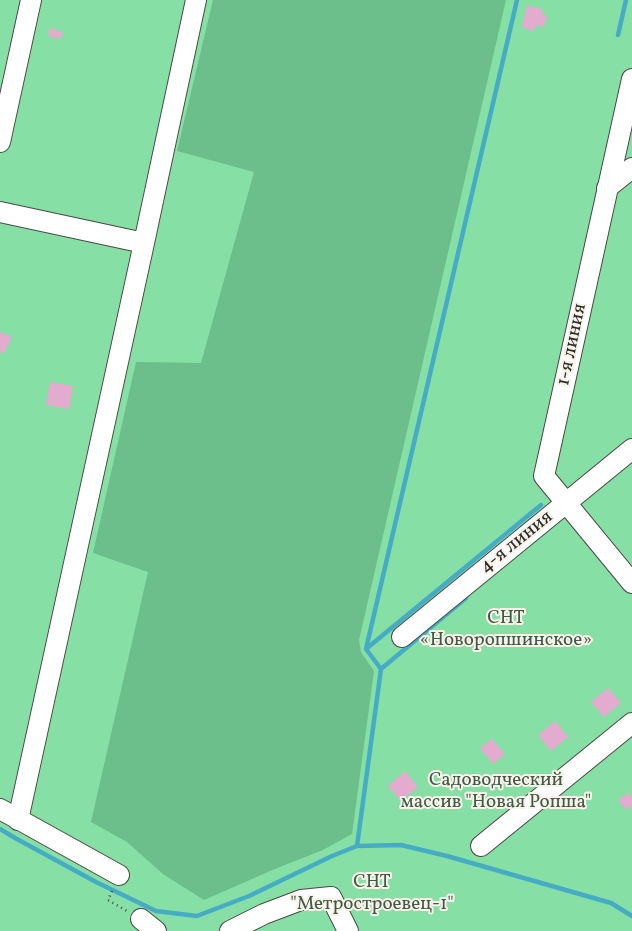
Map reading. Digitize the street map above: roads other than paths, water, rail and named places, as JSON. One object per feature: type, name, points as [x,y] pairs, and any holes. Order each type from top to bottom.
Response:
[{"type":"street","points":[[0,142],[31,0]]},
{"type":"street","points":[[18,820],[196,0]]},
{"type":"street","name":"1-я линия","points":[[632,79],[544,476],[632,583]]},
{"type":"street","points":[[607,188],[632,168]]},
{"type":"street","points":[[0,212],[144,243]]},
{"type":"street","name":"4-я линия","points":[[402,637],[632,449]]},
{"type":"street","points":[[481,846],[632,723]]},
{"type":"street","points":[[0,809],[119,876]]},
{"type":"street","points":[[230,931],[264,914],[301,900],[331,897],[348,931]]},
{"type":"waterway","points":[[381,669],[366,649],[517,0]]},
{"type":"waterway","points":[[618,35],[626,0]]},
{"type":"waterway","points":[[366,649],[541,505]]},
{"type":"waterway","points":[[357,846],[381,669],[466,598]]},
{"type":"waterway","points":[[0,829],[96,882],[156,911],[197,916],[249,896],[357,846],[401,845],[447,856],[611,903],[632,916]]},
{"type":"park label","name":"СНТ «Новоропшинское»","points":[[506,631]]},
{"type":"park label","name":"Садоводческий массив \"Новая Ропша\"","points":[[496,793]]},
{"type":"park label","name":"СНТ \"Метростроевец-1\"","points":[[372,895]]}]
